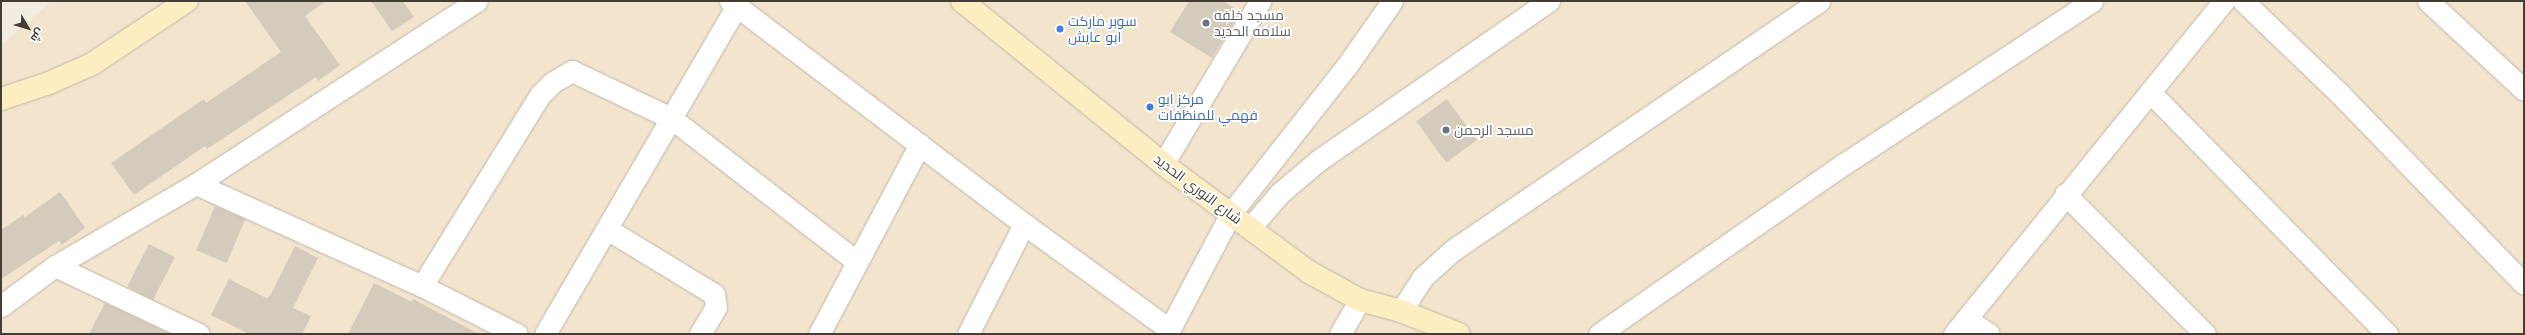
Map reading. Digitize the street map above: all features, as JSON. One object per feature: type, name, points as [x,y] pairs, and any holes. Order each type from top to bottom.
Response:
[{"type":"street","points":[[1,99],[49,83],[92,64],[187,1]]},
{"type":"street","points":[[1,306],[55,266],[196,184],[477,1]]},
{"type":"street","name":"شارع النوري الحديد","points":[[962,1],[1163,164],[1309,272],[1360,300],[1401,311],[1459,334]]},
{"type":"street","points":[[1163,164],[1260,1]]},
{"type":"street","points":[[545,334],[671,118],[734,3],[1168,332],[1231,213],[1346,67],[1392,1]]},
{"type":"street","points":[[1250,228],[1280,193],[1319,160],[1549,1]]},
{"type":"street","points":[[1401,311],[1423,278],[1453,250],[1819,1]]},
{"type":"street","points":[[1599,334],[1844,164],[2092,1]]},
{"type":"street","points":[[1989,334],[1960,326],[2065,194],[2224,1]]},
{"type":"street","points":[[2243,1],[2338,92],[2524,284]]},
{"type":"street","points":[[2428,1],[2524,90]]},
{"type":"street","points":[[422,286],[540,95],[561,76],[572,71],[671,118],[857,262]]},
{"type":"street","points":[[2150,92],[2387,334]]},
{"type":"street","points":[[819,334],[920,144]]},
{"type":"street","points":[[196,184],[422,286],[517,334]]},
{"type":"street","points":[[2065,194],[2205,334]]},
{"type":"street","points":[[968,334],[1024,224]]},
{"type":"street","points":[[607,229],[714,294],[716,307],[700,334]]},
{"type":"street","points":[[55,266],[199,334]]},
{"type":"street","points":[[1340,334],[1360,300]]},
{"type":"shaded area","points":[[52,1],[2524,1],[2524,334],[1,334],[1,45]]},
{"type":"building","points":[[245,1],[326,1],[305,16],[340,65],[318,81],[316,77],[207,149],[205,146],[134,195],[111,163],[204,99],[206,103],[281,52]]},
{"type":"building","points":[[371,1],[403,1],[414,17],[392,31]]},
{"type":"building","name":"مسجد خلفه سلامه الحديد","points":[[1189,1],[1223,1],[1240,12],[1212,58],[1170,32]]},
{"type":"building","name":"مسجد الرحمن","points":[[1447,99],[1477,140],[1446,163],[1416,121]]},
{"type":"building","points":[[60,192],[85,228],[62,245],[59,241],[1,279],[1,230],[23,215],[25,217]]},
{"type":"building","points":[[215,206],[245,219],[227,263],[196,250]]},
{"type":"building","points":[[149,244],[175,257],[153,300],[127,287]]},
{"type":"building","points":[[295,246],[318,258],[293,308],[311,316],[302,334],[249,334],[211,315],[229,279],[266,298],[270,296]]},
{"type":"building","points":[[374,283],[412,302],[413,299],[479,334],[348,334]]},
{"type":"building","points":[[105,303],[152,325],[170,334],[89,334]]},
{"type":"place","name":"مسجد خلفه سلامه الحديد","points":[[1206,23]]},
{"type":"place","name":"سوبر ماركت ابو عايش","points":[[1060,29]]},
{"type":"place","name":"مركز ابو فهمي للمنظفات","points":[[1150,107]]},
{"type":"place","name":"مسجد الرحمن","points":[[1446,130]]}]
